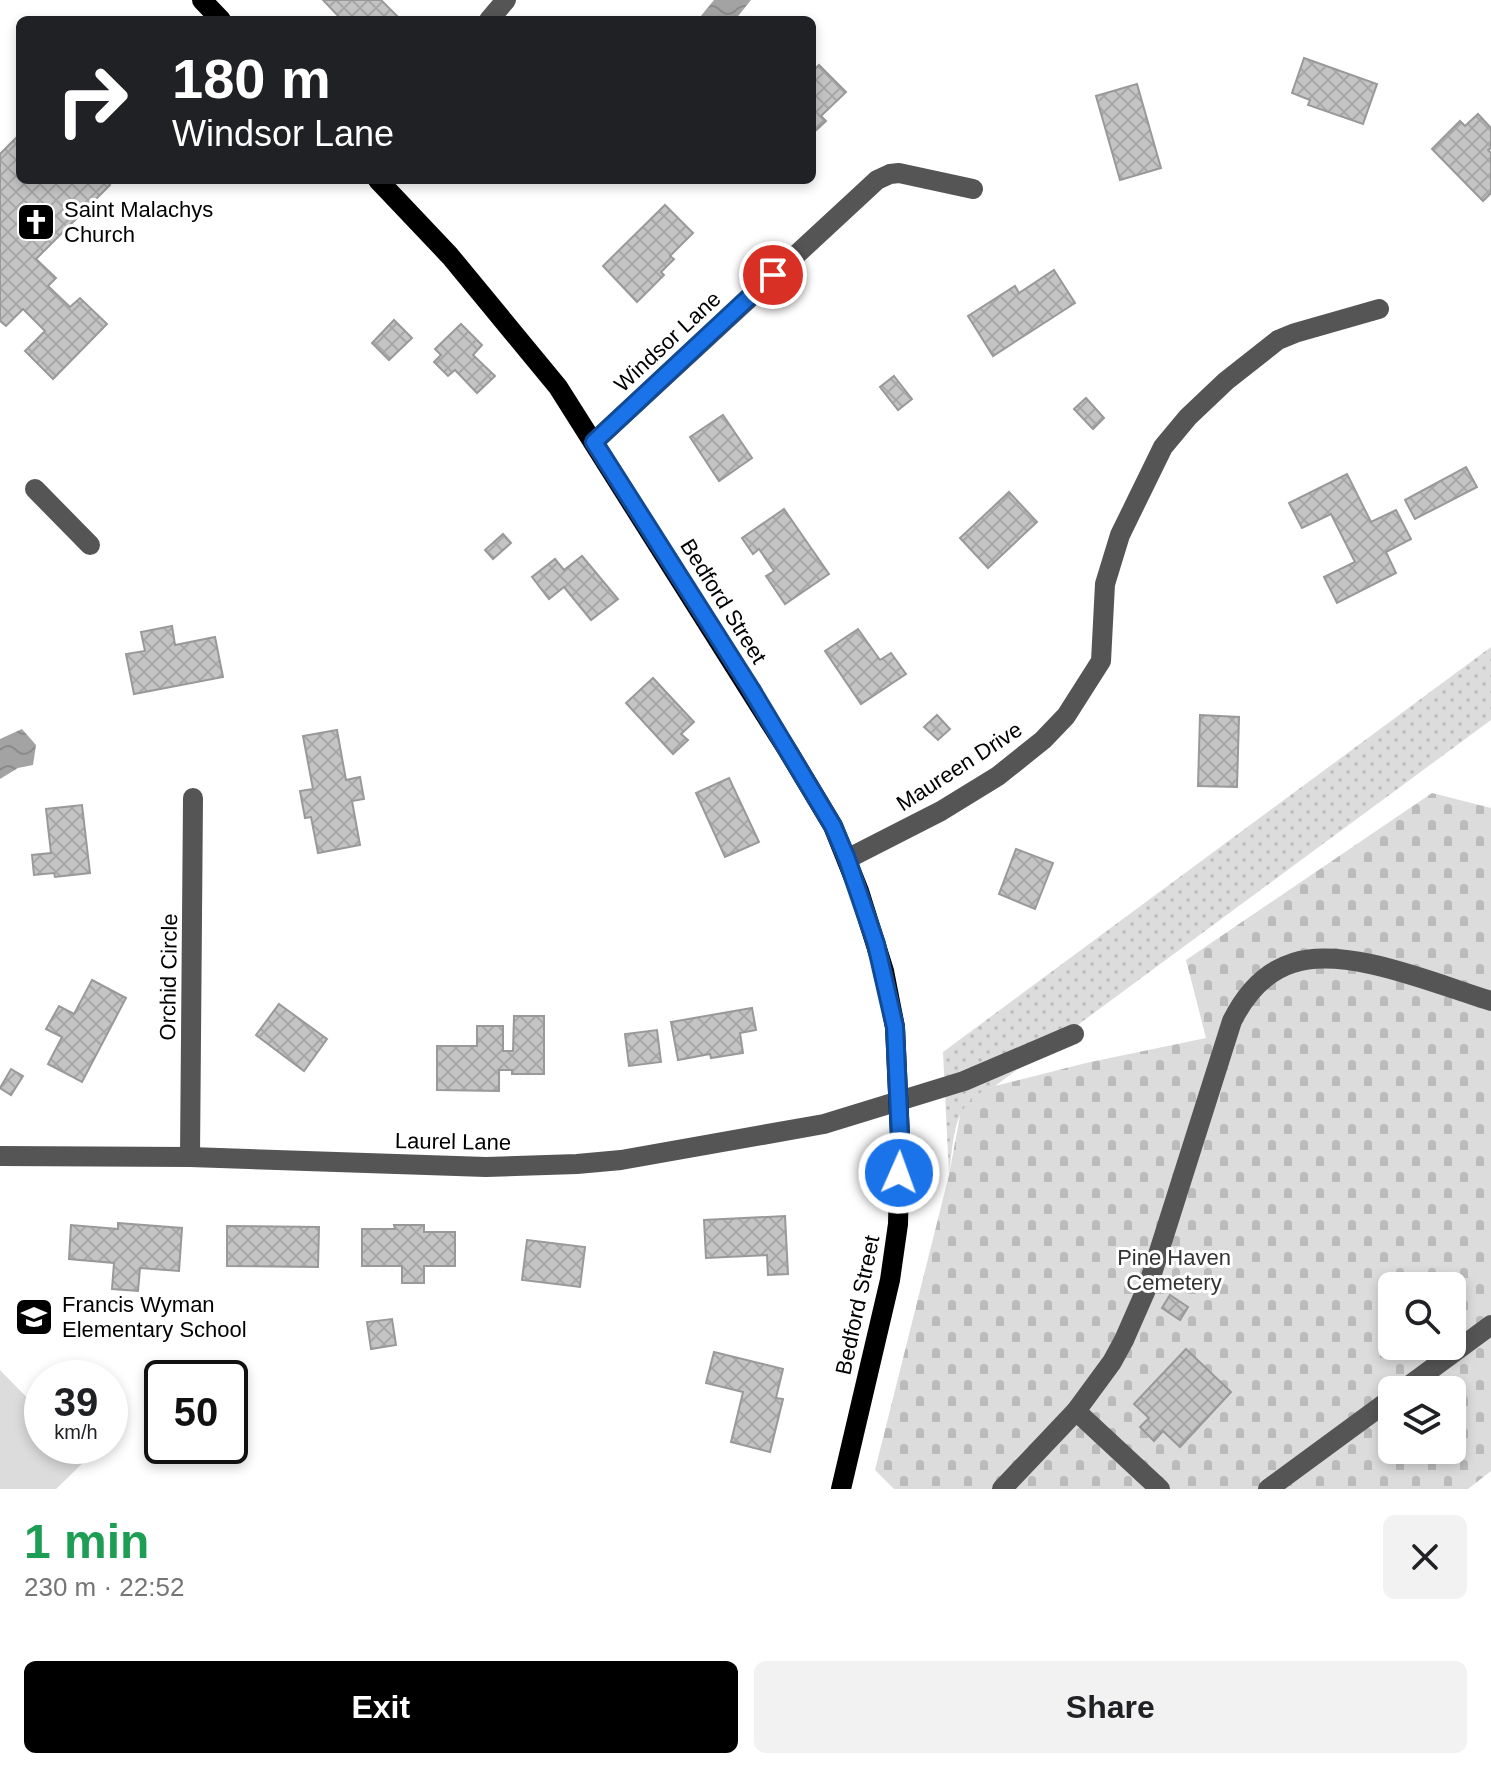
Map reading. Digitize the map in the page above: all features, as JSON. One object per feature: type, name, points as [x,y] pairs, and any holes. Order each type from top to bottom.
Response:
[{"type":"main road","points":[[202,0],[217,16]]},
{"type":"main road","name":"Bedford Street","points":[[382,184],[450,256],[548,375],[594,442],[766,714],[833,826],[847,859],[884,971],[895,1027],[899,1100],[898,1224],[890,1280],[841,1489]]},
{"type":"street","points":[[492,16],[506,0]]},
{"type":"street","name":"Windsor Lane","points":[[594,442],[877,180],[899,173],[973,189]]},
{"type":"street","name":"Maureen Drive","points":[[847,859],[941,811],[998,776],[1043,740],[1066,716],[1101,661],[1105,584],[1120,535],[1163,447],[1181,424],[1226,381],[1278,340],[1379,309]]},
{"type":"street","points":[[35,489],[90,545]]},
{"type":"street","name":"Orchid Circle","points":[[190,1157],[193,798]]},
{"type":"street","points":[[1002,1489],[1076,1411],[1112,1362],[1149,1283],[1232,1021],[1240,1005],[1258,984],[1291,963],[1328,959],[1385,968],[1491,1001]]},
{"type":"street","name":"Laurel Lane","points":[[0,1156],[190,1157],[472,1167],[577,1164],[653,1156],[824,1124],[964,1081],[1074,1034]]},
{"type":"street","points":[[1422,1376],[1491,1325]]},
{"type":"street","points":[[1268,1489],[1378,1408]]},
{"type":"street","points":[[1076,1411],[1160,1489]]},
{"type":"green space","points":[[1491,647],[1491,720],[995,1086],[970,1101],[958,1121],[949,1175],[943,1052]]},
{"type":"green space","name":"Pine Haven Cemetery","points":[[1432,793],[1491,808],[1491,1471],[1468,1489],[894,1489],[875,1470],[949,1175],[961,1110],[979,1091],[995,1086],[1206,1038],[1186,960]]},
{"type":"green space","points":[[0,1370],[24,1395],[24,1464],[82,1464],[56,1489],[0,1489]]},
{"type":"water","points":[[714,0],[751,0],[738,16],[701,16]]},
{"type":"water","points":[[22,729],[36,745],[33,765],[18,768],[0,779],[0,739]]},
{"type":"building","points":[[323,0],[381,0],[397,16],[338,16]]},
{"type":"building","points":[[1304,58],[1377,84],[1363,124],[1308,105],[1310,100],[1292,93]]},
{"type":"building","points":[[819,65],[846,92],[821,116],[826,121],[816,130],[816,68]]},
{"type":"building","points":[[1137,84],[1161,168],[1120,180],[1096,96]]},
{"type":"building","points":[[1478,114],[1491,128],[1491,148],[1488,150],[1491,153],[1491,193],[1483,201],[1432,149],[1460,121],[1465,126]]},
{"type":"building","name":"Saint Malachys Church","points":[[16,138],[16,184],[110,185],[36,259],[56,278],[48,286],[70,307],[80,298],[107,324],[53,379],[25,351],[45,331],[23,309],[6,326],[0,321],[0,154]]},
{"type":"building","points":[[665,205],[693,233],[670,256],[674,259],[661,272],[664,275],[637,302],[603,266]]},
{"type":"building","points":[[1054,270],[1075,303],[993,356],[968,316],[1015,286],[1019,293]]},
{"type":"building","points":[[394,320],[412,338],[389,360],[372,343]]},
{"type":"building","points":[[461,324],[482,345],[473,355],[495,376],[477,393],[455,370],[448,376],[434,362],[441,355],[435,349]]},
{"type":"building","points":[[894,376],[912,399],[898,410],[880,387]]},
{"type":"building","points":[[1086,398],[1104,418],[1093,429],[1074,409]]},
{"type":"building","points":[[723,415],[752,458],[719,481],[690,437]]},
{"type":"building","points":[[1466,467],[1477,487],[1415,519],[1405,500]]},
{"type":"building","points":[[1347,474],[1371,522],[1396,510],[1411,539],[1386,552],[1396,573],[1337,603],[1324,577],[1355,562],[1331,514],[1302,528],[1289,503]]},
{"type":"building","points":[[1009,492],[1037,522],[988,568],[960,538]]},
{"type":"building","points":[[784,509],[829,574],[785,604],[766,576],[774,571],[759,549],[753,554],[742,538]]},
{"type":"building","points":[[503,534],[511,543],[493,559],[485,550]]},
{"type":"building","points":[[582,556],[618,599],[591,620],[564,587],[549,599],[532,577],[555,559],[564,570]]},
{"type":"building","points":[[172,626],[175,645],[215,637],[223,677],[134,694],[126,654],[145,651],[141,632]]},
{"type":"building","points":[[858,629],[880,660],[891,653],[906,674],[861,704],[825,651]]},
{"type":"building","points":[[653,678],[694,722],[681,734],[688,740],[673,754],[626,703]]},
{"type":"building","points":[[937,715],[950,729],[938,740],[924,727]]},
{"type":"building","points":[[1200,715],[1239,717],[1237,787],[1198,786]]},
{"type":"building","points":[[337,730],[346,780],[360,777],[364,799],[352,801],[360,845],[318,853],[311,817],[305,818],[300,791],[313,789],[303,736]]},
{"type":"building","points":[[729,778],[759,842],[725,857],[696,793]]},
{"type":"building","points":[[82,805],[90,873],[55,877],[54,873],[34,875],[32,855],[51,853],[46,809]]},
{"type":"building","points":[[1016,849],[1053,863],[1035,909],[999,894]]},
{"type":"building","points":[[92,980],[126,998],[82,1082],[48,1064],[62,1037],[46,1029],[59,1006],[74,1014]]},
{"type":"building","points":[[279,1004],[327,1039],[304,1071],[256,1035]]},
{"type":"building","points":[[752,1008],[756,1030],[740,1033],[743,1053],[711,1058],[710,1054],[678,1060],[671,1022]]},
{"type":"building","points":[[514,1016],[544,1016],[544,1074],[512,1074],[512,1070],[499,1070],[499,1091],[437,1090],[437,1046],[477,1046],[477,1026],[503,1026],[503,1051],[513,1051]]},
{"type":"building","points":[[657,1030],[661,1062],[629,1066],[625,1034]]},
{"type":"building","points":[[11,1069],[23,1076],[11,1095],[0,1088]]},
{"type":"building","points":[[785,1216],[788,1274],[768,1275],[767,1255],[706,1258],[704,1220]]},
{"type":"building","points":[[118,1223],[182,1228],[179,1271],[140,1268],[138,1291],[112,1289],[114,1263],[69,1259],[71,1225],[118,1229]]},
{"type":"building","points":[[394,1225],[424,1225],[424,1232],[455,1232],[455,1266],[424,1266],[424,1283],[402,1283],[402,1266],[362,1266],[362,1229],[395,1229]]},
{"type":"building","points":[[227,1226],[319,1227],[318,1267],[227,1266]]},
{"type":"building","points":[[527,1240],[585,1247],[580,1287],[522,1280]]},
{"type":"building","points":[[1170,1295],[1188,1307],[1180,1320],[1162,1308]]},
{"type":"building","points":[[392,1319],[396,1345],[371,1349],[367,1322]]},
{"type":"building","points":[[1186,1349],[1231,1392],[1180,1447],[1163,1431],[1154,1441],[1140,1427],[1149,1418],[1134,1404]]},
{"type":"building","points":[[714,1352],[783,1369],[776,1398],[783,1399],[770,1452],[731,1442],[743,1392],[706,1383]]},
{"type":"place","name":"Saint Malachys Church","points":[[36,222]]},
{"type":"place","name":"Francis Wyman Elementary School","points":[[34,1317]]},
{"type":"route","points":[[773,275],[594,442],[751,689],[833,826],[847,859],[884,971],[895,1027],[899,1173]]}]
